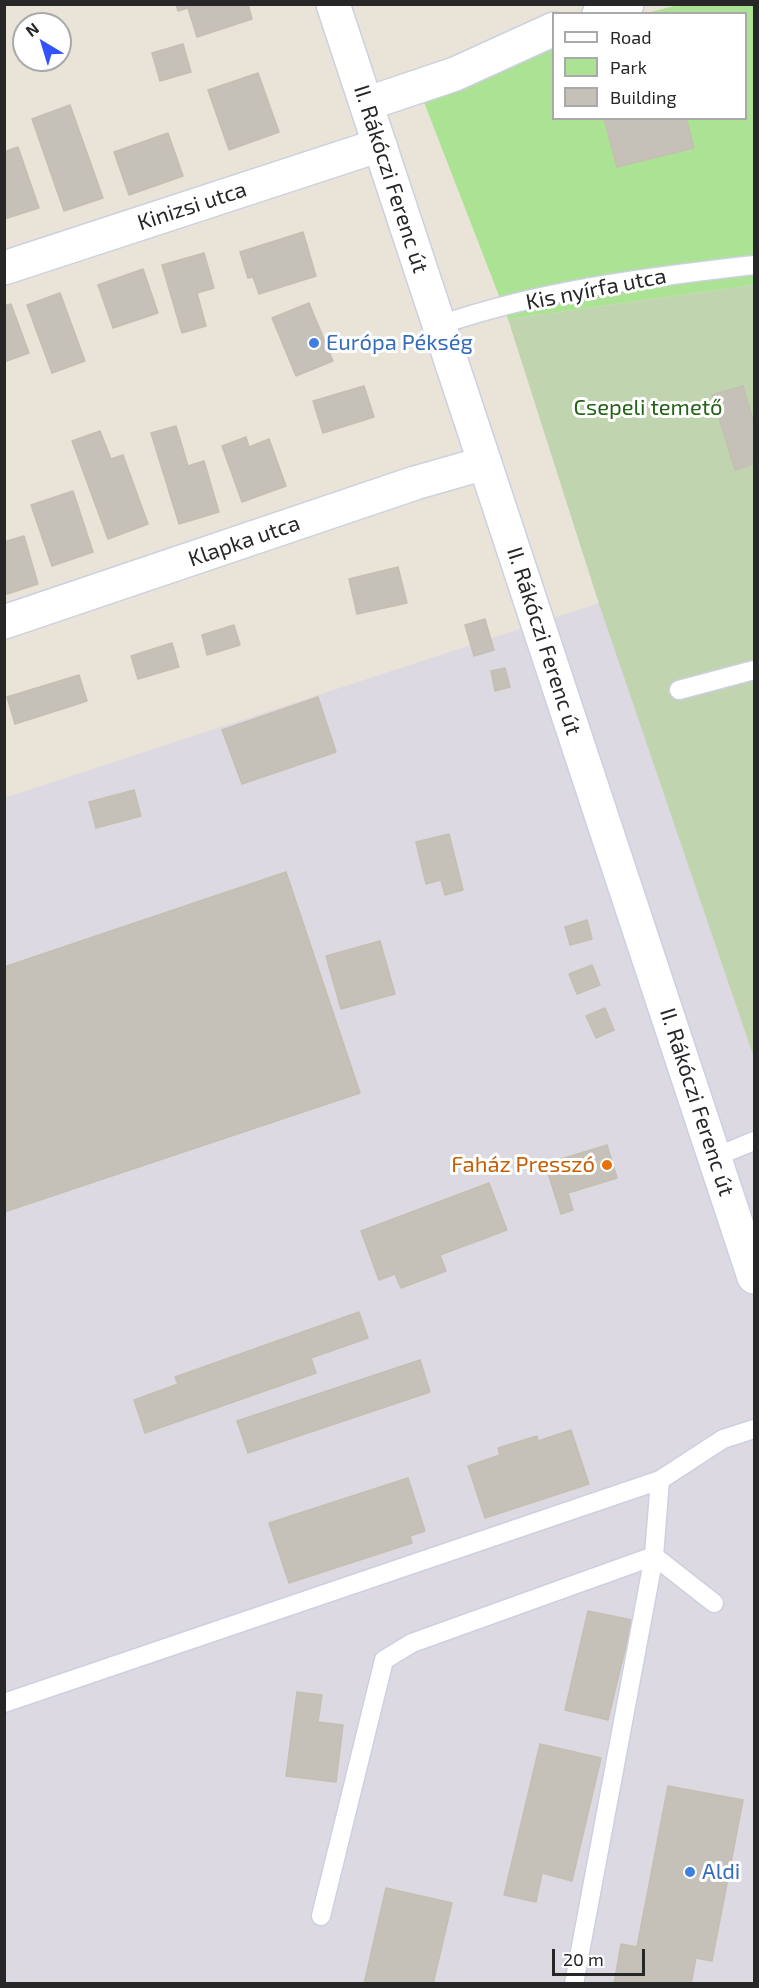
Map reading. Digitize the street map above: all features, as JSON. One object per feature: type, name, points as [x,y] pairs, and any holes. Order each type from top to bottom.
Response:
[{"type":"main road","name":"II. Rákóczi Ferenc út","points":[[333,4],[754,1277]]},
{"type":"main road","points":[[605,12],[627,4]]},
{"type":"main road","points":[[366,104],[455,74],[552,29]]},
{"type":"main road","name":"Kinizsi utca","points":[[4,268],[380,145]]},
{"type":"main road","name":"Klapka utca","points":[[4,622],[415,483],[485,463]]},
{"type":"lane","name":"Kis nyírfa utca","points":[[440,325],[478,311],[637,278],[754,265]]},
{"type":"lane","points":[[679,690],[754,670]]},
{"type":"lane","points":[[714,1157],[754,1141]]},
{"type":"lane","points":[[4,1703],[660,1480],[723,1439],[754,1429]]},
{"type":"lane","points":[[574,1983],[654,1556],[660,1480]]},
{"type":"lane","points":[[654,1556],[714,1603]]},
{"type":"lane","points":[[321,1916],[384,1660],[412,1643],[654,1556]]},
{"type":"shaded area","points":[[599,603],[754,1058],[754,1983],[5,1983],[4,798]]},
{"type":"green space","points":[[678,5],[754,5],[754,285],[508,319],[415,79],[552,40],[552,120],[747,120],[747,12],[651,12]]},
{"type":"green space","name":"Csepeli temető","points":[[754,285],[754,1058],[599,604],[508,319]]},
{"type":"building","points":[[176,4],[248,4],[252,19],[197,37],[188,8],[178,11]]},
{"type":"building","points":[[183,44],[191,72],[160,81],[152,53]]},
{"type":"building","points":[[258,73],[279,132],[229,150],[208,90]]},
{"type":"building","points":[[70,105],[103,198],[64,211],[32,119]]},
{"type":"building","points":[[605,120],[687,120],[694,148],[617,167]]},
{"type":"building","points":[[168,133],[183,176],[129,195],[114,152]]},
{"type":"building","points":[[18,147],[39,208],[4,219],[4,152]]},
{"type":"building","points":[[303,232],[316,276],[259,294],[253,277],[248,278],[240,252]]},
{"type":"building","points":[[204,253],[214,288],[197,293],[206,326],[182,333],[162,265]]},
{"type":"building","points":[[143,269],[158,313],[113,328],[98,285]]},
{"type":"building","points":[[60,293],[85,361],[52,373],[27,305]]},
{"type":"building","points":[[309,303],[333,361],[296,376],[272,318]]},
{"type":"building","points":[[11,304],[29,353],[4,362],[4,306]]},
{"type":"building","points":[[364,386],[374,417],[323,433],[313,401]]},
{"type":"building","points":[[743,386],[754,424],[754,464],[735,470],[712,395]]},
{"type":"building","points":[[176,426],[188,466],[204,461],[219,512],[179,524],[151,433]]},
{"type":"building","points":[[100,431],[111,459],[123,455],[148,524],[108,539],[72,441]]},
{"type":"building","points":[[246,437],[249,447],[269,439],[286,486],[242,502],[222,446]]},
{"type":"building","points":[[73,491],[93,552],[52,566],[31,505]]},
{"type":"building","points":[[24,536],[38,584],[4,595],[4,542]]},
{"type":"building","points":[[398,567],[407,603],[357,614],[349,579]]},
{"type":"building","points":[[485,619],[494,650],[474,656],[465,625]]},
{"type":"building","points":[[234,625],[240,645],[207,655],[202,635]]},
{"type":"building","points":[[172,643],[179,667],[138,679],[131,656]]},
{"type":"building","points":[[505,668],[510,687],[495,691],[491,671]]},
{"type":"building","points":[[79,675],[87,701],[15,724],[7,697]]},
{"type":"building","points":[[318,697],[336,752],[242,784],[222,730]]},
{"type":"building","points":[[134,790],[141,816],[96,828],[89,802]]},
{"type":"building","points":[[449,834],[463,890],[445,895],[441,880],[426,884],[416,842]]},
{"type":"building","points":[[286,872],[360,1093],[4,1212],[4,967]]},
{"type":"building","points":[[587,920],[592,939],[570,945],[565,927]]},
{"type":"building","points":[[380,941],[395,994],[341,1009],[326,956]]},
{"type":"building","points":[[592,965],[600,985],[577,994],[569,974]]},
{"type":"building","points":[[605,1008],[614,1030],[596,1038],[586,1016]]},
{"type":"building","points":[[607,1145],[617,1178],[568,1193],[573,1210],[561,1214],[545,1164]]},
{"type":"building","points":[[489,1183],[507,1230],[440,1255],[446,1271],[401,1288],[395,1274],[379,1280],[361,1231]]},
{"type":"building","points":[[359,1312],[368,1338],[311,1358],[316,1373],[145,1433],[134,1400],[178,1384],[175,1377]]},
{"type":"building","points":[[420,1360],[430,1392],[248,1453],[237,1421]]},
{"type":"building","points":[[571,1430],[589,1484],[485,1518],[468,1466],[500,1455],[498,1448],[537,1436],[538,1441]]},
{"type":"building","points":[[408,1478],[425,1531],[410,1536],[412,1543],[289,1583],[269,1523]]},
{"type":"building","points":[[588,1611],[632,1620],[608,1720],[565,1710]]},
{"type":"building","points":[[297,1692],[322,1695],[318,1722],[343,1725],[336,1782],[286,1776]]},
{"type":"building","points":[[540,1744],[601,1758],[572,1881],[542,1873],[536,1902],[504,1895]]},
{"type":"building","name":"Aldi","points":[[668,1786],[743,1800],[712,1961],[696,1958],[691,1984],[614,1984],[621,1944],[637,1947]]},
{"type":"building","points":[[386,1888],[452,1903],[433,1984],[364,1984]]},
{"type":"place","name":"Európa Pékség","points":[[314,343]]},
{"type":"place","name":"Faház Presszó","points":[[607,1165]]},
{"type":"place","name":"Aldi","points":[[690,1872]]}]
